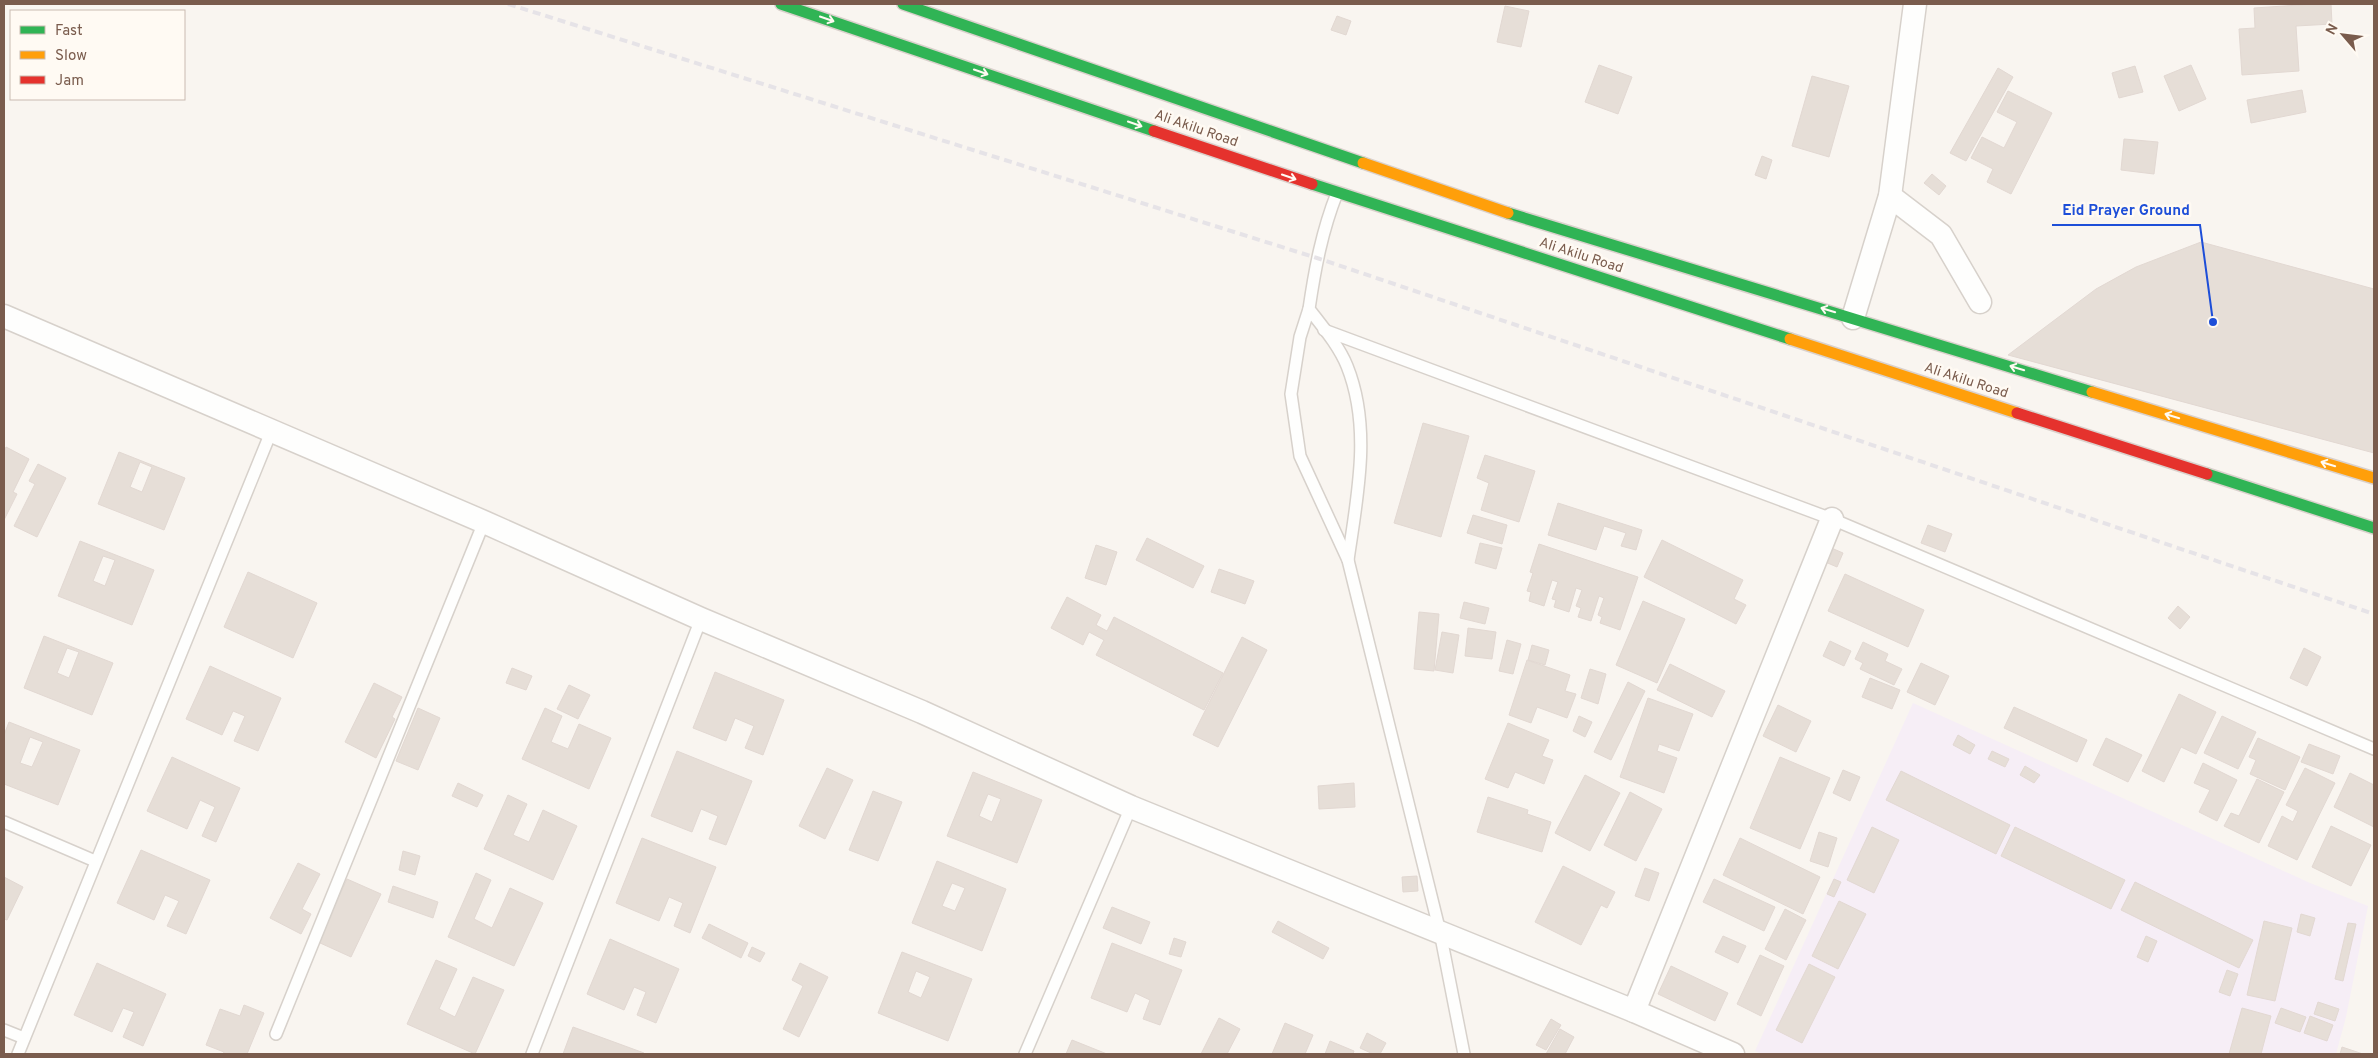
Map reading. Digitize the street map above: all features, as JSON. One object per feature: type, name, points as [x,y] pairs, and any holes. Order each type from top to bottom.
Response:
[{"type":"main road","name":"Ali Akilu Road","points":[[781,4],[2374,528]]},
{"type":"main road","name":"Ali Akilu Road","points":[[903,4],[1348,163],[2374,478]]},
{"type":"street","points":[[1853,318],[1890,196],[1915,4]]},
{"type":"street","points":[[1890,196],[1941,235],[1980,302]]},
{"type":"street","points":[[4,316],[484,522],[701,619],[922,712],[1131,807],[1634,1011],[1733,1054]]},
{"type":"street","points":[[1634,1011],[1832,519]]},
{"type":"lane","points":[[1339,189],[1325,224],[1319,248],[1309,309],[1300,337],[1291,394],[1300,456],[1348,560],[1440,932],[1464,1054]]},
{"type":"lane","points":[[1309,309],[1347,365],[1359,406],[1361,470],[1348,560]]},
{"type":"lane","points":[[1324,330],[1832,519],[2374,749]]},
{"type":"lane","points":[[18,1054],[94,861],[271,432]]},
{"type":"lane","points":[[276,1034],[484,522]]},
{"type":"lane","points":[[532,1054],[701,619]]},
{"type":"lane","points":[[1025,1054],[1131,807]]},
{"type":"lane","points":[[4,822],[94,861]]},
{"type":"lane","points":[[4,1030],[24,1038]]},
{"type":"shaded area","points":[[1913,703],[2310,883],[2368,906],[2346,1017],[2336,1054],[1762,1054],[1755,1051]]},
{"type":"building","points":[[2331,4],[2332,24],[2296,26],[2299,71],[2242,75],[2239,29],[2255,28],[2254,8]]},
{"type":"building","points":[[1505,6],[1529,11],[1521,47],[1497,42]]},
{"type":"building","points":[[1337,16],[1351,21],[1346,35],[1331,30]]},
{"type":"building","points":[[1599,65],[1632,77],[1618,114],[1585,102]]},
{"type":"building","points":[[2191,65],[2206,99],[2179,111],[2164,76]]},
{"type":"building","points":[[2135,66],[2143,92],[2119,98],[2112,73]]},
{"type":"building","points":[[1998,68],[2013,77],[1966,161],[1950,153]]},
{"type":"building","points":[[1812,76],[1849,86],[1829,157],[1792,146]]},
{"type":"building","points":[[2302,90],[2306,112],[2251,123],[2247,100]]},
{"type":"building","points":[[2008,91],[2052,113],[2011,194],[1987,182],[1993,169],[1971,158],[1982,137],[2004,148],[2017,122],[1997,112]]},
{"type":"building","points":[[2124,139],[2158,142],[2154,174],[2121,170]]},
{"type":"building","points":[[1762,156],[1772,160],[1766,179],[1755,175]]},
{"type":"building","points":[[1932,174],[1946,186],[1939,195],[1924,183]]},
{"type":"building","points":[[2201,242],[2374,289],[2374,453],[2008,355],[2096,289],[2136,267]]},
{"type":"building","points":[[1423,423],[1469,436],[1441,537],[1394,523]]},
{"type":"building","points":[[6,447],[29,459],[13,492],[17,494],[4,520],[4,452]]},
{"type":"building","points":[[119,452],[185,478],[164,530],[98,504]],"holes":[[[140,462],[152,467],[142,492],[130,487]]]},
{"type":"building","points":[[1485,455],[1535,471],[1519,522],[1481,510],[1489,483],[1477,478]]},
{"type":"building","points":[[38,464],[66,478],[37,537],[14,526],[35,484],[29,481]]},
{"type":"building","points":[[1558,503],[1642,530],[1636,550],[1621,546],[1626,533],[1604,526],[1596,550],[1548,535]]},
{"type":"building","points":[[1473,515],[1507,525],[1502,544],[1467,533]]},
{"type":"building","points":[[1928,525],[1952,534],[1945,552],[1921,543]]},
{"type":"building","points":[[1147,538],[1204,566],[1193,588],[1136,560]]},
{"type":"building","points":[[1662,540],[1743,580],[1734,599],[1746,605],[1736,624],[1644,577]]},
{"type":"building","points":[[80,541],[154,570],[132,625],[58,596]],"holes":[[[103,556],[115,560],[105,586],[93,581]]]},
{"type":"building","points":[[1480,543],[1502,548],[1496,569],[1475,563]]},
{"type":"building","points":[[1539,544],[1638,577],[1620,630],[1600,623],[1602,617],[1598,615],[1604,598],[1599,596],[1591,621],[1578,617],[1581,608],[1576,606],[1582,590],[1576,588],[1569,612],[1554,607],[1556,600],[1552,599],[1558,582],[1552,580],[1544,606],[1529,601],[1531,592],[1527,591],[1533,573],[1530,572]]},
{"type":"building","points":[[1096,545],[1117,552],[1106,585],[1085,578]]},
{"type":"building","points":[[1829,547],[1843,553],[1837,567],[1823,561]]},
{"type":"building","points":[[1219,569],[1254,581],[1245,604],[1211,592]]},
{"type":"building","points":[[248,572],[317,603],[293,658],[224,627]]},
{"type":"building","points":[[1845,574],[1924,610],[1908,647],[1828,611]]},
{"type":"building","points":[[1067,597],[1101,615],[1096,625],[1107,631],[1114,617],[1223,673],[1204,710],[1096,655],[1104,640],[1089,632],[1083,645],[1051,628]]},
{"type":"building","points":[[1643,601],[1685,619],[1657,683],[1616,665]]},
{"type":"building","points":[[1464,602],[1489,608],[1485,624],[1460,618]]},
{"type":"building","points":[[2178,606],[2190,617],[2180,629],[2168,618]]},
{"type":"building","points":[[1419,612],[1439,614],[1434,671],[1414,669]]},
{"type":"building","points":[[1468,628],[1496,632],[1492,659],[1465,656]]},
{"type":"building","points":[[1442,632],[1459,635],[1453,673],[1435,670]]},
{"type":"building","points":[[44,636],[113,663],[92,715],[24,688]],"holes":[[[67,648],[79,652],[69,678],[57,673]]]},
{"type":"building","points":[[1242,637],[1267,650],[1218,747],[1193,735]]},
{"type":"building","points":[[1507,640],[1521,644],[1513,674],[1499,671]]},
{"type":"building","points":[[1830,641],[1851,651],[1844,666],[1823,656]]},
{"type":"building","points":[[1863,642],[1888,654],[1885,661],[1902,669],[1894,685],[1860,669],[1863,663],[1855,659]]},
{"type":"building","points":[[1532,645],[1549,650],[1545,665],[1528,660]]},
{"type":"building","points":[[2304,648],[2321,657],[2307,686],[2290,678]]},
{"type":"building","points":[[1527,660],[1570,675],[1565,691],[1576,694],[1567,718],[1537,707],[1531,723],[1509,715]]},
{"type":"building","points":[[1921,663],[1949,676],[1935,705],[1907,692]]},
{"type":"building","points":[[1670,664],[1725,691],[1712,717],[1657,690]]},
{"type":"building","points":[[210,666],[281,698],[258,751],[234,741],[245,716],[233,711],[222,735],[186,719]]},
{"type":"building","points":[[512,668],[532,676],[526,690],[506,683]]},
{"type":"building","points":[[1590,669],[1606,674],[1598,704],[1581,698]]},
{"type":"building","points":[[715,672],[784,700],[763,755],[745,748],[754,726],[735,718],[726,741],[693,728]]},
{"type":"building","points":[[1870,678],[1900,690],[1892,709],[1862,697]]},
{"type":"building","points":[[1628,682],[1645,691],[1611,760],[1594,752]]},
{"type":"building","points":[[374,683],[402,697],[392,717],[395,719],[376,758],[345,742]]},
{"type":"building","points":[[569,685],[590,695],[578,719],[557,709]]},
{"type":"building","points":[[2179,694],[2216,712],[2196,754],[2181,747],[2164,782],[2142,771]]},
{"type":"building","points":[[1648,698],[1693,714],[1679,751],[1659,744],[1657,751],[1677,758],[1664,793],[1620,777]]},
{"type":"building","points":[[1778,705],[1811,721],[1796,752],[1763,736]]},
{"type":"building","points":[[2014,707],[2087,740],[2077,762],[2004,728]]},
{"type":"building","points":[[418,708],[440,718],[418,770],[396,761]]},
{"type":"building","points":[[545,708],[562,716],[551,742],[568,749],[579,724],[611,738],[589,789],[522,759]]},
{"type":"building","points":[[1579,716],[1592,722],[1585,737],[1573,731]]},
{"type":"building","points":[[2222,716],[2256,732],[2238,769],[2204,753]]},
{"type":"building","points":[[9,722],[80,750],[58,805],[4,784],[4,735]],"holes":[[[30,737],[43,742],[32,767],[20,763]]]},
{"type":"building","points":[[1508,723],[1549,740],[1542,756],[1553,760],[1544,784],[1515,772],[1508,788],[1485,779]]},
{"type":"building","points":[[1958,735],[1975,745],[1970,754],[1953,745]]},
{"type":"building","points":[[2106,738],[2142,755],[2128,782],[2093,765]]},
{"type":"building","points":[[2258,738],[2300,757],[2285,790],[2250,774],[2256,760],[2249,757]]},
{"type":"building","points":[[2309,744],[2340,756],[2333,774],[2301,762]]},
{"type":"building","points":[[677,751],[752,781],[726,845],[709,839],[718,816],[701,809],[692,832],[651,816]]},
{"type":"building","points":[[1992,751],[2009,759],[2005,767],[1988,759]]},
{"type":"building","points":[[172,757],[240,788],[216,842],[202,836],[215,807],[200,800],[187,829],[147,811]]},
{"type":"building","points":[[1780,757],[1830,778],[1800,849],[1750,828]]},
{"type":"building","points":[[2203,763],[2237,780],[2217,821],[2199,812],[2210,790],[2194,783]]},
{"type":"building","points":[[2025,766],[2040,775],[2034,783],[2020,775]]},
{"type":"building","points":[[827,768],[853,780],[825,839],[799,826]]},
{"type":"building","points":[[2305,768],[2335,783],[2297,860],[2268,846],[2282,816],[2293,822],[2298,811],[2286,805]]},
{"type":"building","points":[[1843,770],[1860,777],[1850,801],[1833,793]]},
{"type":"building","points":[[1901,771],[2010,825],[1996,854],[1886,800]]},
{"type":"building","points":[[973,772],[1042,800],[1017,863],[947,836]],"holes":[[[988,794],[1001,799],[992,822],[979,816]]]},
{"type":"building","points":[[2350,773],[2374,785],[2374,827],[2334,807]]},
{"type":"building","points":[[1585,775],[1620,793],[1590,851],[1555,833]]},
{"type":"building","points":[[2257,779],[2284,792],[2259,843],[2224,826],[2231,813],[2239,816]]},
{"type":"building","points":[[458,783],[483,795],[477,807],[452,796]]},
{"type":"building","points":[[1354,783],[1355,807],[1319,809],[1318,786]]},
{"type":"building","points":[[873,791],[902,802],[878,861],[849,850]]},
{"type":"building","points":[[1630,792],[1662,809],[1636,861],[1604,845]]},
{"type":"building","points":[[508,795],[527,804],[513,835],[529,842],[543,810],[577,826],[553,880],[484,849]]},
{"type":"building","points":[[1488,797],[1528,810],[1527,814],[1551,822],[1542,852],[1477,832]]},
{"type":"building","points":[[2331,826],[2371,845],[2351,886],[2312,867]]},
{"type":"building","points":[[1872,827],[1899,840],[1874,893],[1847,880]]},
{"type":"building","points":[[2015,827],[2125,880],[2111,909],[2001,856]]},
{"type":"building","points":[[1819,832],[1837,838],[1828,867],[1810,861]]},
{"type":"building","points":[[642,838],[716,867],[690,933],[674,926],[683,903],[669,897],[659,921],[616,903]]},
{"type":"building","points":[[1740,838],[1820,877],[1803,914],[1723,875]]},
{"type":"building","points":[[141,850],[210,880],[186,934],[167,926],[179,901],[165,895],[154,920],[117,903]]},
{"type":"building","points":[[403,851],[420,856],[415,875],[399,870]]},
{"type":"building","points":[[937,861],[1006,889],[982,951],[912,923]],"holes":[[[952,883],[965,888],[955,911],[942,906]]]},
{"type":"building","points":[[298,863],[320,874],[302,909],[311,914],[301,934],[270,918]]},
{"type":"building","points":[[1563,866],[1615,892],[1607,908],[1601,905],[1581,945],[1535,922]]},
{"type":"building","points":[[1645,868],[1659,873],[1649,901],[1635,896]]},
{"type":"building","points":[[476,873],[491,880],[474,919],[492,928],[510,888],[543,903],[514,966],[448,937]]},
{"type":"building","points":[[1417,876],[1418,891],[1403,892],[1402,877]]},
{"type":"building","points":[[4,877],[23,887],[7,920],[4,919]]},
{"type":"building","points":[[347,879],[381,894],[351,957],[318,942]]},
{"type":"building","points":[[1714,879],[1775,907],[1764,931],[1703,902]]},
{"type":"building","points":[[1834,879],[1841,882],[1834,897],[1827,894]]},
{"type":"building","points":[[2135,882],[2253,940],[2239,968],[2121,910]]},
{"type":"building","points":[[393,886],[438,902],[433,918],[388,902]]},
{"type":"building","points":[[1839,901],[1866,914],[1838,969],[1812,956]]},
{"type":"building","points":[[1112,907],[1150,922],[1141,944],[1103,928]]},
{"type":"building","points":[[1785,909],[1806,920],[1786,960],[1765,949]]},
{"type":"building","points":[[2301,914],[2315,918],[2310,936],[2297,932]]},
{"type":"building","points":[[1278,921],[1329,948],[1323,959],[1272,932]]},
{"type":"building","points":[[2264,921],[2292,928],[2275,1001],[2247,995]]},
{"type":"building","points":[[2348,923],[2356,924],[2343,981],[2335,979]]},
{"type":"building","points":[[709,924],[748,943],[741,958],[702,938]]},
{"type":"building","points":[[1723,936],[1746,946],[1738,963],[1715,952]]},
{"type":"building","points":[[2146,936],[2157,941],[2148,962],[2137,957]]},
{"type":"building","points":[[1174,938],[1186,942],[1181,957],[1169,954]]},
{"type":"building","points":[[610,939],[679,969],[656,1023],[637,1015],[646,992],[634,987],[624,1010],[587,994]]},
{"type":"building","points":[[1112,943],[1182,970],[1160,1025],[1143,1019],[1150,1000],[1135,993],[1127,1012],[1091,998]]},
{"type":"building","points":[[752,947],[765,953],[760,962],[748,956]]},
{"type":"building","points":[[902,952],[972,979],[948,1041],[878,1013]],"holes":[[[916,971],[930,977],[921,998],[908,992]]]},
{"type":"building","points":[[1760,955],[1784,966],[1761,1016],[1737,1004]]},
{"type":"building","points":[[436,960],[457,969],[439,1009],[455,1017],[473,977],[504,990],[475,1054],[407,1024]]},
{"type":"building","points":[[97,963],[166,994],[143,1046],[123,1037],[134,1012],[123,1008],[112,1032],[74,1015]]},
{"type":"building","points":[[800,963],[828,977],[799,1037],[783,1029],[803,986],[792,980]]},
{"type":"building","points":[[1809,964],[1835,977],[1802,1043],[1776,1030]]},
{"type":"building","points":[[1671,966],[1728,993],[1715,1021],[1658,994]]},
{"type":"building","points":[[2227,970],[2238,974],[2230,996],[2219,992]]},
{"type":"building","points":[[2318,1002],[2339,1009],[2335,1021],[2314,1014]]},
{"type":"building","points":[[244,1005],[264,1013],[247,1054],[223,1054],[224,1052],[206,1045],[220,1009],[240,1016]]},
{"type":"building","points":[[2242,1008],[2271,1016],[2261,1054],[2229,1054]]},
{"type":"building","points":[[2281,1008],[2306,1017],[2300,1032],[2275,1023]]},
{"type":"building","points":[[2310,1016],[2333,1025],[2327,1041],[2304,1033]]},
{"type":"building","points":[[1219,1018],[1240,1029],[1227,1054],[1201,1054]]},
{"type":"building","points":[[1551,1019],[1561,1025],[1546,1050],[1536,1045]]},
{"type":"building","points":[[1285,1023],[1313,1035],[1305,1054],[1272,1054]]},
{"type":"building","points":[[573,1027],[644,1053],[563,1054]]},
{"type":"building","points":[[1560,1029],[1574,1037],[1565,1054],[1546,1054]]},
{"type":"building","points":[[1367,1033],[1386,1043],[1380,1054],[1373,1054],[1360,1048]]},
{"type":"building","points":[[1072,1040],[1107,1054],[1066,1054]]},
{"type":"building","points":[[1330,1041],[1354,1051],[1353,1054],[1325,1054]]},
{"type":"building","points":[[2342,1047],[2363,1054],[2340,1054]]},
{"type":"railway","points":[[508,4],[1317,258],[2374,614]]},
{"type":"traffic: fast","points":[[781,4],[1154,131]]},
{"type":"traffic: fast","points":[[903,4],[1363,163]]},
{"type":"traffic: fast","points":[[1312,184],[1790,339]]},
{"type":"traffic: fast","points":[[1508,213],[2092,392]]},
{"type":"traffic: fast","points":[[2207,474],[2374,528]]},
{"type":"traffic: slow","points":[[1363,163],[1508,213]]},
{"type":"traffic: slow","points":[[1790,339],[2017,413]]},
{"type":"traffic: slow","points":[[2092,392],[2374,478]]},
{"type":"traffic: jam","points":[[1154,131],[1312,184]]},
{"type":"traffic: jam","points":[[2017,413],[2207,474]]},
{"type":"place","name":"Eid Prayer Ground","points":[[2213,322]]}]
